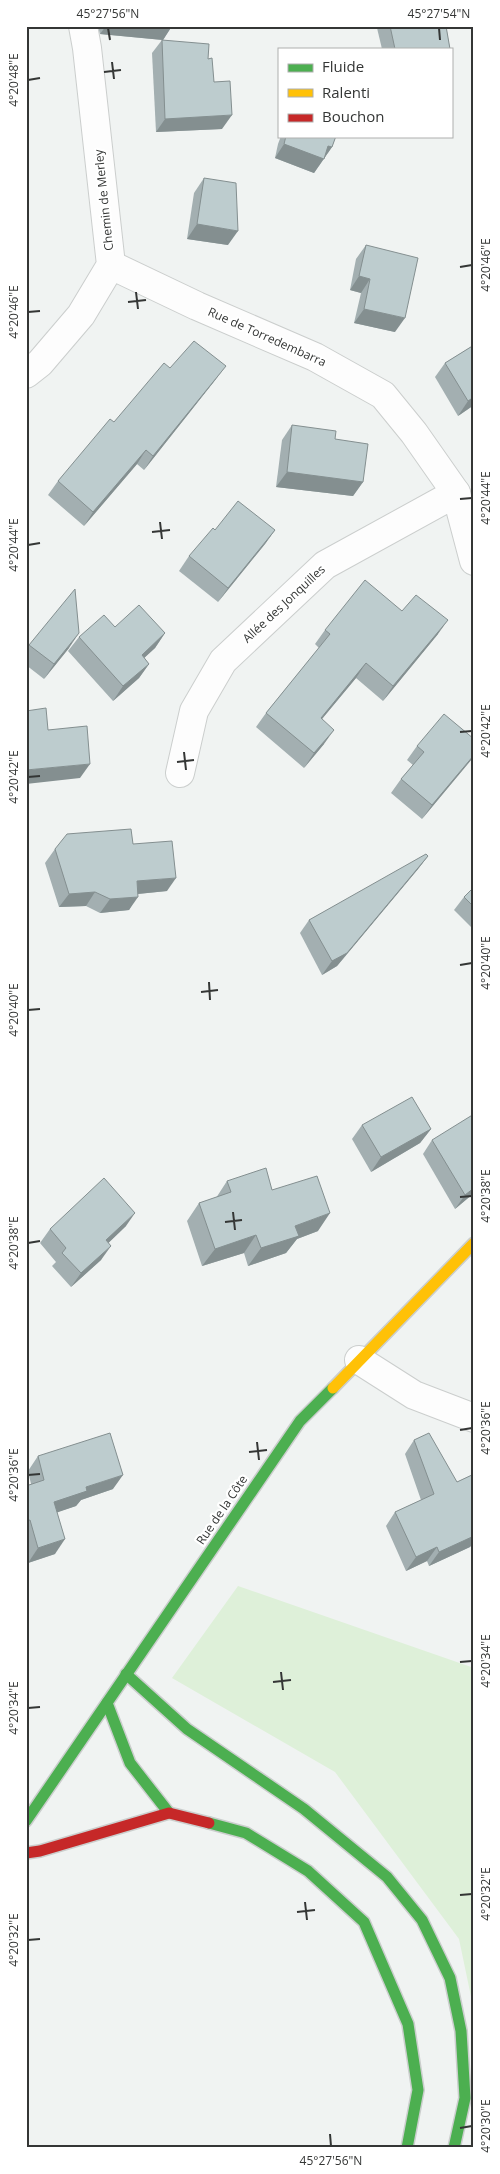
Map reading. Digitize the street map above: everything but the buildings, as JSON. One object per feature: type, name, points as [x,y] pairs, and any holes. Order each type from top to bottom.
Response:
[{"type":"main road","name":"Rue de la Côte","points":[[26,1821],[300,1421],[474,1243]]},
{"type":"main road","points":[[126,1674],[187,1729],[304,1809],[388,1877],[422,1920],[450,1978],[461,2031],[465,2098],[454,2148]]},
{"type":"main road","points":[[107,1703],[130,1763],[170,1813]]},
{"type":"main road","points":[[26,1853],[40,1851],[170,1813],[246,1833],[308,1871],[364,1922],[408,2024],[418,2090],[407,2148]]},
{"type":"street","name":"Chemin de Merley","points":[[26,374],[40,363],[81,315],[111,264],[83,26]]},
{"type":"street","name":"Rue de Torredembarra","points":[[111,264],[197,306],[315,357],[383,395],[414,433],[456,493],[474,561]]},
{"type":"street","name":"Allée des Jonquilles","points":[[180,774],[194,711],[223,660],[325,565],[456,493]]},
{"type":"street","points":[[359,1360],[414,1395],[474,1418]]},
{"type":"green space","points":[[238,1586],[474,1668],[474,2011],[459,1939],[335,1772],[172,1678]]},
{"type":"traffic: fast","points":[[26,1821],[300,1421],[333,1388]]},
{"type":"traffic: fast","points":[[126,1674],[187,1729],[304,1809],[387,1877],[422,1920],[450,1978],[461,2031],[465,2098],[454,2148]]},
{"type":"traffic: fast","points":[[107,1703],[130,1763],[169,1813]]},
{"type":"traffic: fast","points":[[209,1823],[246,1833],[308,1871],[364,1922],[408,2024],[418,2090],[407,2148]]},
{"type":"traffic: slow","points":[[333,1388],[474,1243]]},
{"type":"traffic: jam","points":[[26,1853],[40,1851],[169,1813],[209,1823]]}]
